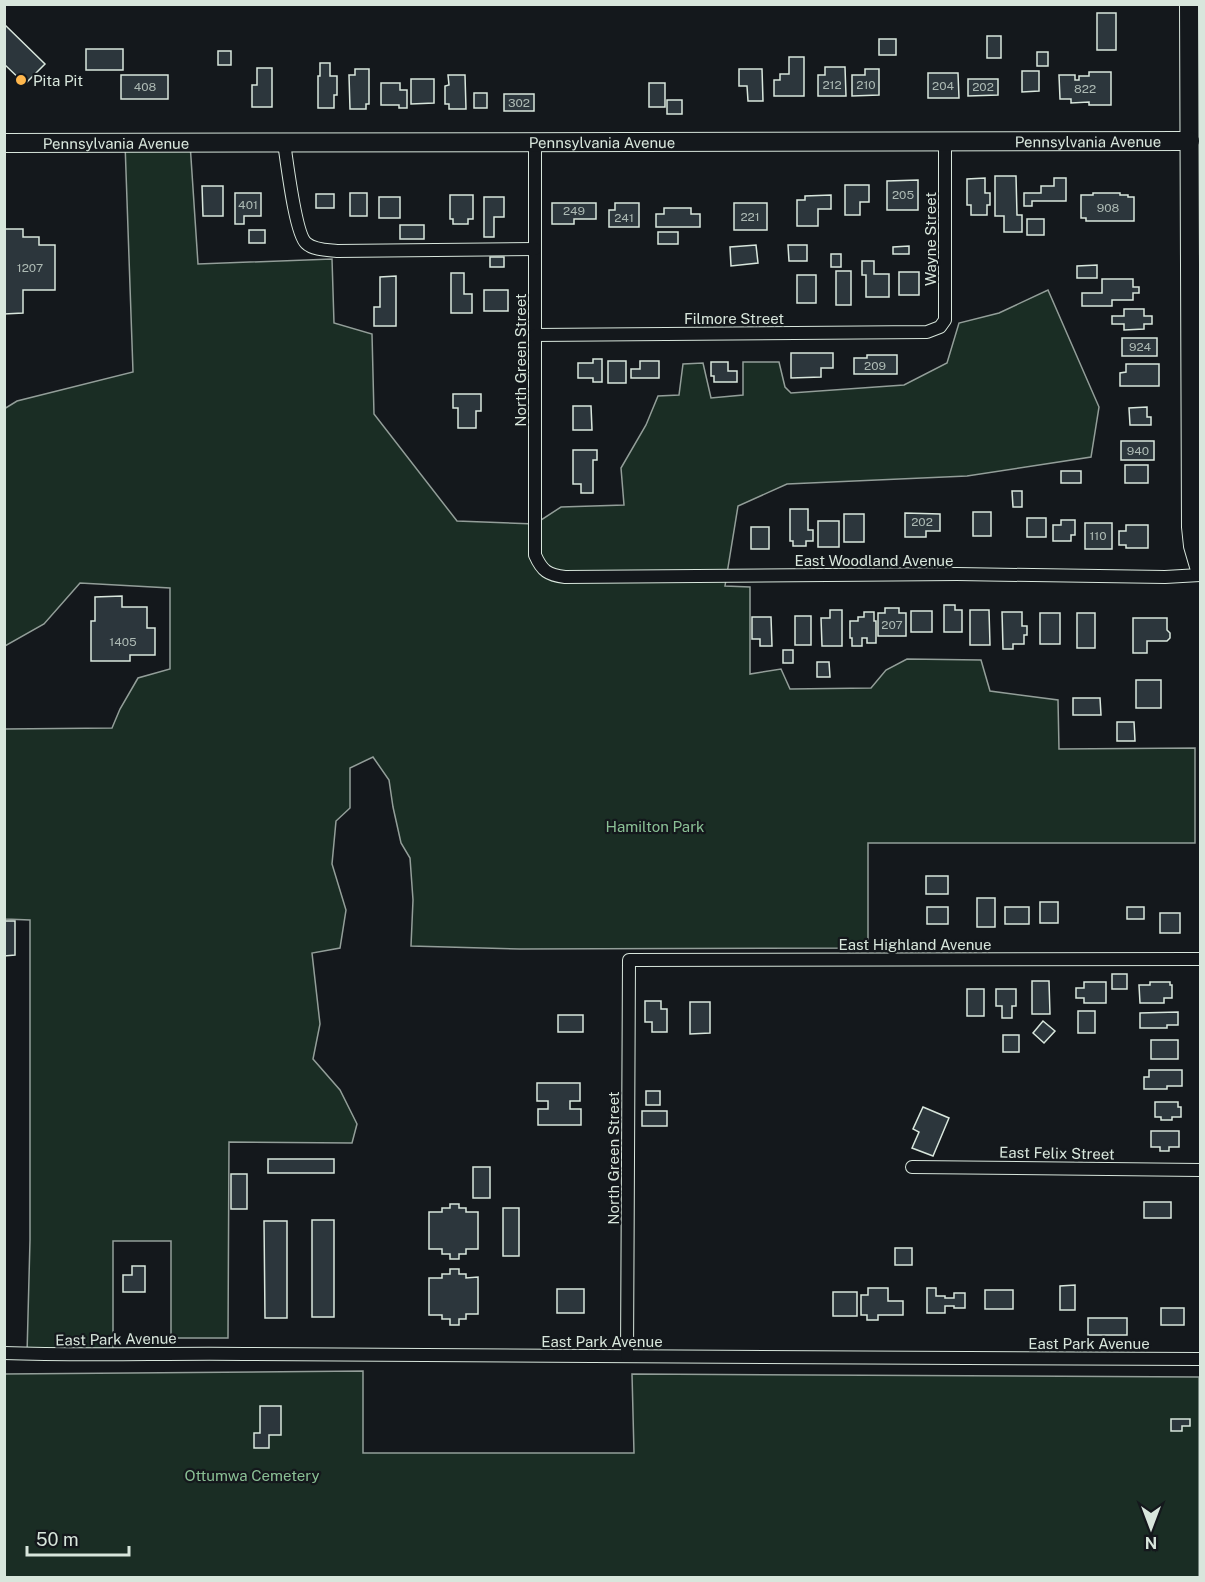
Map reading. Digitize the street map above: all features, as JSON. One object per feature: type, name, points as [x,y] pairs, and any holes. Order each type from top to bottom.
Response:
[{"type":"main road","points":[[1189,4],[1195,142],[1191,527],[1193,546],[1200,570]]},
{"type":"main road","name":"Pennsylvania Avenue","points":[[4,143],[1195,142]]},
{"type":"street","name":"North Green Street","points":[[535,142],[535,555],[540,567],[548,572]]},
{"type":"street","name":"Wayne Street","points":[[933,330],[940,327],[945,320],[945,142]]},
{"type":"street","points":[[284,143],[301,238],[308,246],[337,251],[535,249]]},
{"type":"street","name":"Filmore Street","points":[[535,335],[927,332],[933,330]]},
{"type":"street","name":"East Woodland Avenue","points":[[548,572],[565,577],[957,574],[1165,577],[1200,575]]},
{"type":"street","name":"East Highland Avenue","points":[[629,960],[1200,959]]},
{"type":"street","name":"North Green Street","points":[[627,1356],[629,960]]},
{"type":"street","name":"East Felix Street","points":[[912,1167],[1200,1170]]},
{"type":"street","name":"East Park Avenue","points":[[4,1353],[74,1356],[185,1353],[1200,1359]]},
{"type":"green space","name":"Hamilton Park","points":[[125,143],[190,143],[198,264],[332,259],[334,323],[372,334],[374,414],[457,521],[535,524],[561,507],[624,505],[621,468],[646,425],[658,396],[679,395],[683,364],[703,363],[711,398],[743,395],[743,362],[779,362],[785,387],[791,393],[904,385],[947,363],[959,323],[999,313],[1048,290],[1099,407],[1091,457],[967,476],[787,484],[738,506],[725,586],[750,587],[750,674],[781,669],[790,689],[871,688],[886,670],[907,659],[981,660],[990,691],[1058,700],[1059,749],[1195,748],[1195,843],[868,843],[868,948],[520,949],[411,946],[413,900],[410,858],[401,843],[389,780],[373,757],[350,768],[350,808],[336,821],[332,864],[346,910],[340,948],[312,953],[320,1024],[313,1059],[340,1090],[357,1124],[352,1143],[229,1142],[228,1338],[171,1338],[171,1241],[113,1241],[113,1353],[27,1354],[30,1240],[30,920],[5,919],[5,729],[112,728],[138,678],[170,669],[170,588],[80,583],[44,624],[5,646],[4,409],[17,401],[133,372]]},
{"type":"green space","name":"Ottumwa Cemetery","points":[[363,1371],[363,1453],[634,1453],[632,1374],[1199,1377],[1199,1577],[5,1577],[4,1374]]},
{"type":"building","points":[[1097,13],[1116,13],[1116,50],[1097,50]]},
{"type":"building","points":[[4,24],[45,64],[25,84],[4,64]]},
{"type":"building","points":[[987,36],[1001,36],[1001,58],[987,58]]},
{"type":"building","points":[[879,39],[896,39],[896,55],[879,55]]},
{"type":"building","points":[[86,49],[123,49],[123,70],[86,70]]},
{"type":"building","points":[[218,51],[231,51],[231,65],[218,65]]},
{"type":"building","points":[[1037,52],[1048,52],[1048,66],[1037,66]]},
{"type":"building","points":[[789,57],[804,57],[804,96],[774,96],[774,80],[780,80],[780,74],[789,74]]},
{"type":"building","points":[[320,63],[330,63],[330,76],[337,76],[334,108],[318,108]]},
{"type":"building","points":[[825,67],[845,67],[846,96],[818,96],[818,75],[825,75]]},
{"type":"building","points":[[257,68],[272,68],[272,107],[252,107],[252,85],[257,85]]},
{"type":"building","points":[[355,69],[369,69],[369,104],[366,104],[366,109],[350,109],[349,75],[355,75]]},
{"type":"building","points":[[739,69],[762,69],[763,101],[748,101],[747,86],[739,86]]},
{"type":"building","points":[[865,69],[879,69],[879,95],[852,96],[852,75],[865,75]]},
{"type":"building","points":[[1022,71],[1039,71],[1039,91],[1022,92]]},
{"type":"building","points":[[1089,72],[1111,72],[1111,105],[1089,105],[1089,102],[1071,103],[1071,99],[1060,99],[1059,75],[1075,75],[1075,80],[1079,80],[1079,76],[1089,76]]},
{"type":"building","points":[[928,73],[958,73],[959,98],[928,98]]},
{"type":"building","points":[[121,75],[168,75],[168,99],[121,99]]},
{"type":"building","points":[[448,75],[465,75],[466,109],[449,109],[449,104],[445,104],[445,86],[449,85]]},
{"type":"building","points":[[411,79],[434,79],[434,103],[411,104]]},
{"type":"building","points":[[968,79],[998,79],[998,95],[968,96]]},
{"type":"building","points":[[381,83],[400,83],[400,90],[407,90],[407,108],[399,108],[399,105],[381,105]]},
{"type":"building","points":[[649,83],[665,83],[665,107],[649,107]]},
{"type":"building","points":[[474,93],[487,93],[487,108],[474,108]]},
{"type":"building","points":[[504,94],[534,94],[534,111],[504,111]]},
{"type":"building","points":[[667,100],[682,100],[682,114],[667,114]]},
{"type":"building","points":[[995,176],[1016,176],[1017,215],[1022,215],[1022,232],[1004,232],[1004,216],[995,216]]},
{"type":"building","points":[[985,178],[985,193],[990,193],[987,215],[971,215],[971,205],[967,205],[967,179]]},
{"type":"building","points":[[1054,178],[1066,178],[1066,201],[1032,201],[1032,206],[1024,206],[1024,193],[1041,193],[1041,186],[1054,186]]},
{"type":"building","points":[[918,180],[918,210],[887,210],[887,181]]},
{"type":"building","points":[[845,185],[869,185],[869,202],[860,202],[860,215],[845,215]]},
{"type":"building","points":[[202,186],[223,186],[223,216],[203,216]]},
{"type":"building","points":[[235,193],[261,193],[261,216],[244,216],[244,224],[235,224]]},
{"type":"building","points":[[350,193],[367,193],[367,216],[350,216]]},
{"type":"building","points":[[1093,193],[1120,193],[1120,195],[1134,197],[1134,221],[1086,221],[1086,218],[1081,218],[1081,195],[1093,195]]},
{"type":"building","points":[[316,194],[334,194],[334,208],[316,208]]},
{"type":"building","points":[[450,195],[473,195],[473,219],[468,219],[468,224],[453,224],[453,219],[450,219]]},
{"type":"building","points":[[831,195],[831,209],[818,209],[818,226],[797,226],[797,200],[805,200],[805,196]]},
{"type":"building","points":[[379,197],[400,197],[400,218],[379,218]]},
{"type":"building","points":[[484,197],[504,197],[504,217],[494,217],[494,237],[484,237]]},
{"type":"building","points":[[552,203],[596,203],[596,219],[574,219],[574,224],[552,224]]},
{"type":"building","points":[[615,203],[639,203],[639,227],[609,227],[609,210],[615,210]]},
{"type":"building","points":[[734,203],[767,203],[767,230],[734,230]]},
{"type":"building","points":[[664,208],[691,208],[691,214],[700,214],[700,227],[656,227],[656,214],[664,214]]},
{"type":"building","points":[[1027,219],[1044,219],[1044,235],[1027,235]]},
{"type":"building","points":[[400,225],[424,225],[424,239],[400,239]]},
{"type":"building","points":[[4,229],[23,229],[23,237],[39,237],[39,245],[55,245],[55,290],[23,290],[23,313],[4,314]]},
{"type":"building","points":[[249,230],[265,230],[265,243],[249,243]]},
{"type":"building","points":[[658,232],[678,232],[678,244],[658,244]]},
{"type":"building","points":[[756,245],[758,263],[731,266],[730,247]]},
{"type":"building","points":[[788,245],[807,245],[807,261],[789,261]]},
{"type":"building","points":[[909,246],[909,254],[893,254],[893,247]]},
{"type":"building","points":[[831,254],[841,254],[841,267],[831,267]]},
{"type":"building","points":[[490,257],[504,257],[504,267],[490,267]]},
{"type":"building","points":[[862,261],[874,261],[874,274],[889,274],[889,297],[866,297],[866,275],[862,275]]},
{"type":"building","points":[[1097,265],[1097,278],[1077,278],[1077,266]]},
{"type":"building","points":[[836,271],[851,271],[851,305],[836,305]]},
{"type":"building","points":[[899,272],[919,272],[919,295],[899,295]]},
{"type":"building","points":[[451,273],[464,273],[464,294],[472,294],[472,313],[451,313]]},
{"type":"building","points":[[797,275],[816,275],[816,303],[797,303]]},
{"type":"building","points":[[396,276],[396,326],[374,326],[374,307],[380,307],[380,277]]},
{"type":"building","points":[[1102,279],[1133,279],[1133,287],[1139,287],[1139,293],[1133,293],[1133,300],[1112,300],[1112,306],[1082,306],[1082,293],[1102,293]]},
{"type":"building","points":[[484,290],[508,290],[508,311],[484,311]]},
{"type":"building","points":[[1124,309],[1144,309],[1144,316],[1152,316],[1152,324],[1144,324],[1144,329],[1124,330],[1124,324],[1112,324],[1112,316],[1124,316]]},
{"type":"building","points":[[1122,338],[1157,338],[1157,356],[1122,356]]},
{"type":"building","points":[[791,353],[833,353],[833,368],[821,368],[821,377],[791,378]]},
{"type":"building","points":[[867,355],[897,355],[897,374],[854,374],[854,358],[867,358]]},
{"type":"building","points":[[593,359],[602,359],[602,382],[593,382],[593,378],[578,378],[578,363],[593,363]]},
{"type":"building","points":[[608,361],[626,361],[626,383],[608,383]]},
{"type":"building","points":[[640,361],[659,361],[659,378],[631,378],[631,369],[640,369]]},
{"type":"building","points":[[711,362],[728,362],[728,371],[737,371],[737,382],[714,382],[714,376],[711,376]]},
{"type":"building","points":[[1126,364],[1159,364],[1159,386],[1120,386],[1120,373],[1126,372]]},
{"type":"building","points":[[453,394],[481,394],[481,411],[476,411],[476,428],[458,428],[458,408],[453,408]]},
{"type":"building","points":[[573,406],[591,406],[592,430],[573,430]]},
{"type":"building","points":[[1147,407],[1147,417],[1151,417],[1151,425],[1130,425],[1129,408]]},
{"type":"building","points":[[1121,441],[1154,441],[1154,460],[1121,460]]},
{"type":"building","points":[[573,450],[597,450],[597,460],[593,460],[593,493],[581,493],[581,484],[573,484]]},
{"type":"building","points":[[1125,465],[1148,465],[1148,483],[1125,483]]},
{"type":"building","points":[[1061,471],[1081,471],[1081,483],[1061,483]]},
{"type":"building","points":[[1012,491],[1022,491],[1022,507],[1013,507]]},
{"type":"building","points":[[790,509],[808,509],[808,530],[813,530],[813,541],[806,541],[806,546],[793,546],[793,541],[790,541]]},
{"type":"building","points":[[973,512],[991,512],[991,536],[973,536]]},
{"type":"building","points":[[905,513],[940,514],[940,531],[926,531],[926,537],[905,537]]},
{"type":"building","points":[[844,514],[864,514],[864,542],[844,542]]},
{"type":"building","points":[[1027,518],[1046,518],[1046,537],[1027,537]]},
{"type":"building","points":[[1061,520],[1075,520],[1075,535],[1071,535],[1071,541],[1053,541],[1053,525],[1061,525]]},
{"type":"building","points":[[818,521],[839,521],[839,547],[818,547]]},
{"type":"building","points":[[1085,523],[1112,523],[1112,549],[1085,549]]},
{"type":"building","points":[[1126,525],[1148,525],[1148,548],[1126,548],[1126,545],[1119,545],[1119,531],[1126,531]]},
{"type":"building","points":[[751,527],[769,527],[769,549],[751,549]]},
{"type":"building","points":[[122,596],[122,607],[147,607],[147,628],[155,628],[155,655],[130,655],[130,661],[91,661],[91,621],[95,621],[95,597]]},
{"type":"building","points":[[944,605],[955,605],[955,610],[962,610],[962,632],[944,632]]},
{"type":"building","points":[[885,608],[899,608],[899,613],[906,613],[906,636],[878,636],[878,613],[885,613]]},
{"type":"building","points":[[830,610],[842,610],[842,646],[822,646],[821,618],[830,618]]},
{"type":"building","points":[[970,610],[989,610],[990,645],[970,645]]},
{"type":"building","points":[[911,611],[932,611],[932,632],[911,632]]},
{"type":"building","points":[[864,612],[874,612],[876,643],[867,643],[867,638],[862,638],[862,646],[852,646],[850,621],[858,621],[858,617],[864,617]]},
{"type":"building","points":[[1002,612],[1022,612],[1022,626],[1027,626],[1024,644],[1013,644],[1013,649],[1003,649]]},
{"type":"building","points":[[1040,613],[1060,613],[1060,644],[1040,644]]},
{"type":"building","points":[[1077,613],[1095,613],[1095,648],[1077,648]]},
{"type":"building","points":[[795,616],[811,616],[811,645],[795,645]]},
{"type":"building","points":[[752,617],[771,617],[772,646],[760,646],[760,639],[752,639]]},
{"type":"building","points":[[1133,618],[1167,618],[1170,638],[1167,641],[1147,641],[1147,653],[1133,653]]},
{"type":"building","points":[[783,650],[793,650],[793,663],[783,663]]},
{"type":"building","points":[[817,662],[829,662],[830,677],[817,677]]},
{"type":"building","points":[[1136,680],[1161,680],[1161,708],[1136,708]]},
{"type":"building","points":[[1073,698],[1100,698],[1101,715],[1073,715]]},
{"type":"building","points":[[1117,722],[1134,722],[1135,741],[1117,741]]},
{"type":"building","points":[[926,876],[948,876],[948,894],[926,894]]},
{"type":"building","points":[[977,898],[995,898],[995,927],[977,927]]},
{"type":"building","points":[[1040,902],[1058,902],[1058,923],[1040,923]]},
{"type":"building","points":[[927,907],[948,907],[948,924],[927,924]]},
{"type":"building","points":[[1005,907],[1029,907],[1029,924],[1005,924]]},
{"type":"building","points":[[1127,907],[1144,907],[1144,919],[1127,919]]},
{"type":"building","points":[[1160,913],[1180,913],[1180,933],[1160,933]]},
{"type":"building","points":[[4,921],[15,921],[15,955],[4,956]]},
{"type":"building","points":[[1112,974],[1127,974],[1127,989],[1112,989]]},
{"type":"building","points":[[1032,981],[1049,981],[1050,1014],[1032,1014]]},
{"type":"building","points":[[1084,982],[1106,982],[1106,1003],[1084,1003],[1084,998],[1076,998],[1076,988],[1084,988]]},
{"type":"building","points":[[1150,982],[1170,982],[1172,998],[1164,998],[1164,1003],[1140,1003],[1139,985],[1150,985]]},
{"type":"building","points":[[967,989],[984,989],[984,1016],[967,1016]]},
{"type":"building","points":[[996,989],[1016,989],[1016,1006],[1012,1006],[1012,1018],[1002,1018],[1002,1006],[996,1006]]},
{"type":"building","points":[[645,1001],[661,1001],[661,1009],[667,1009],[667,1032],[652,1032],[652,1022],[645,1022]]},
{"type":"building","points":[[690,1002],[710,1002],[710,1033],[690,1034]]},
{"type":"building","points":[[1078,1011],[1095,1011],[1095,1033],[1078,1033]]},
{"type":"building","points":[[1178,1012],[1178,1025],[1167,1025],[1167,1028],[1140,1028],[1140,1013]]},
{"type":"building","points":[[558,1015],[583,1015],[583,1032],[558,1032]]},
{"type":"building","points":[[1043,1021],[1055,1031],[1044,1043],[1033,1033]]},
{"type":"building","points":[[1003,1035],[1019,1035],[1019,1052],[1003,1052]]},
{"type":"building","points":[[1151,1040],[1178,1040],[1178,1059],[1151,1059]]},
{"type":"building","points":[[1149,1070],[1182,1070],[1182,1086],[1167,1086],[1167,1089],[1144,1089],[1144,1077],[1149,1077]]},
{"type":"building","points":[[537,1083],[580,1083],[580,1101],[570,1101],[570,1109],[581,1109],[581,1125],[538,1125],[538,1109],[548,1109],[548,1101],[537,1101]]},
{"type":"building","points":[[646,1091],[660,1091],[660,1105],[646,1105]]},
{"type":"building","points":[[1155,1102],[1178,1102],[1178,1107],[1181,1107],[1181,1117],[1161,1120],[1161,1117],[1155,1117]]},
{"type":"building","points":[[923,1107],[949,1118],[933,1156],[912,1148],[919,1132],[913,1129]]},
{"type":"building","points":[[642,1111],[667,1111],[667,1126],[642,1126]]},
{"type":"building","points":[[1151,1131],[1179,1131],[1179,1147],[1169,1147],[1169,1151],[1160,1151],[1160,1147],[1151,1147]]},
{"type":"building","points":[[268,1159],[334,1159],[334,1173],[268,1173]]},
{"type":"building","points":[[473,1167],[490,1167],[490,1198],[473,1198]]},
{"type":"building","points":[[231,1174],[247,1174],[247,1209],[231,1209]]},
{"type":"building","points":[[1144,1202],[1171,1202],[1171,1218],[1144,1218]]},
{"type":"building","points":[[450,1204],[459,1204],[459,1208],[466,1208],[466,1212],[478,1212],[478,1249],[466,1249],[466,1254],[459,1254],[459,1259],[450,1259],[450,1254],[442,1254],[442,1249],[429,1249],[429,1212],[442,1212],[442,1208],[450,1208]]},
{"type":"building","points":[[503,1208],[519,1208],[519,1256],[503,1256]]},
{"type":"building","points":[[312,1220],[334,1220],[334,1317],[312,1317]]},
{"type":"building","points":[[264,1221],[287,1221],[287,1318],[265,1318]]},
{"type":"building","points":[[895,1248],[912,1248],[912,1265],[895,1265]]},
{"type":"building","points":[[132,1266],[145,1266],[145,1292],[123,1292],[123,1275],[132,1275]]},
{"type":"building","points":[[450,1269],[459,1269],[459,1274],[466,1274],[466,1278],[478,1277],[478,1314],[466,1314],[466,1319],[459,1319],[459,1325],[450,1325],[450,1319],[442,1319],[442,1315],[429,1315],[429,1278],[442,1278],[442,1274],[450,1274]]},
{"type":"building","points":[[1075,1285],[1075,1310],[1060,1310],[1060,1286]]},
{"type":"building","points":[[868,1288],[888,1288],[888,1301],[903,1301],[903,1315],[878,1315],[878,1320],[867,1320],[867,1315],[861,1315],[861,1295],[868,1295]]},
{"type":"building","points":[[927,1288],[936,1288],[936,1296],[945,1296],[945,1298],[954,1298],[954,1293],[965,1293],[965,1308],[945,1306],[945,1313],[927,1313]]},
{"type":"building","points":[[557,1289],[584,1289],[584,1313],[557,1313]]},
{"type":"building","points":[[985,1290],[1013,1290],[1013,1309],[985,1309]]},
{"type":"building","points":[[833,1292],[857,1292],[857,1316],[833,1316]]},
{"type":"building","points":[[1161,1308],[1184,1308],[1184,1325],[1161,1325]]},
{"type":"building","points":[[1088,1318],[1127,1318],[1127,1335],[1088,1335]]},
{"type":"building","points":[[260,1406],[281,1406],[281,1435],[269,1435],[269,1448],[254,1448],[254,1433],[260,1433]]},
{"type":"building","points":[[1171,1419],[1190,1419],[1190,1426],[1182,1426],[1182,1431],[1171,1431]]},
{"type":"place","name":"Pita Pit","points":[[21,80]]}]
